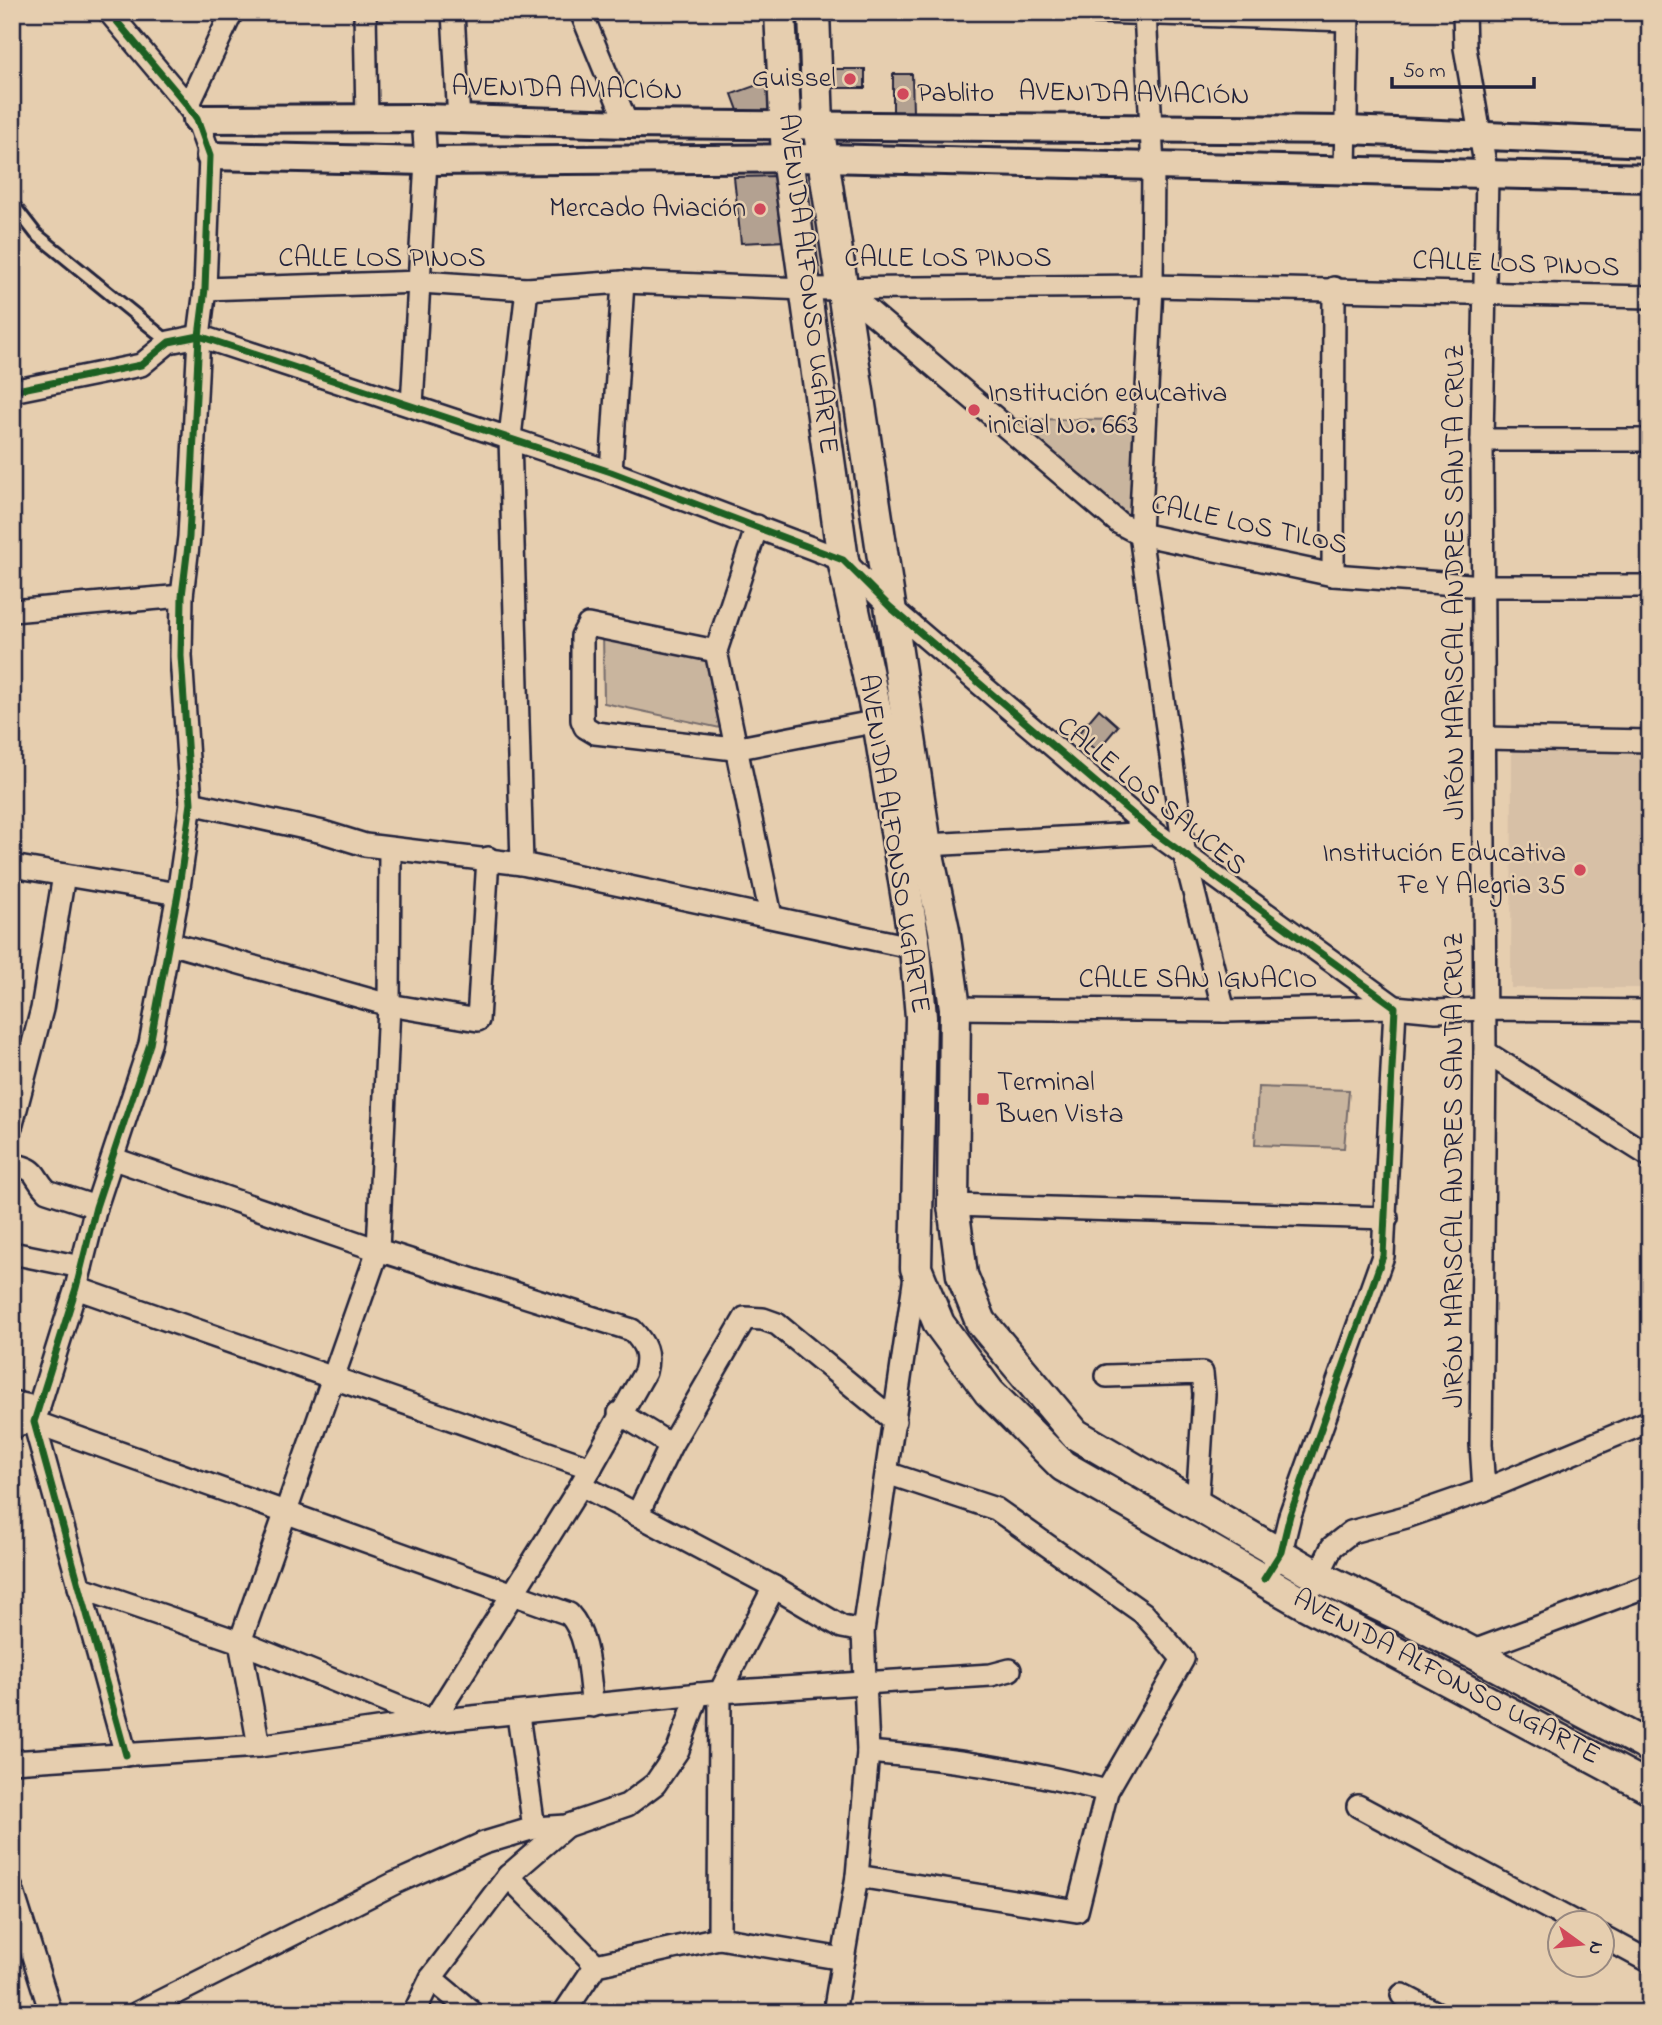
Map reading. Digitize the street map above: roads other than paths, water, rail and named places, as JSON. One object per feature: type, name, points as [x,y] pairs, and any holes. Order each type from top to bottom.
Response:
[{"type":"main road","name":"AVENIDA ALFONSO UGARTE","points":[[780,12],[784,125],[843,560],[878,721],[915,948],[921,1017],[916,1268],[939,1324],[989,1392],[1063,1465],[1305,1604],[1650,1788]]},
{"type":"main road","name":"AVENIDA ALFONSO UGARTE","points":[[814,12],[818,125],[926,845],[944,930],[955,1008],[953,1205],[962,1275],[981,1322],[1075,1434],[1197,1507],[1282,1552],[1318,1576],[1471,1652],[1650,1747]]},
{"type":"street","points":[[109,12],[193,113],[210,156],[205,289],[199,336],[189,537],[182,596],[181,656],[191,803],[178,894],[149,1044],[114,1159],[96,1207],[76,1288],[37,1415],[79,1587],[126,1755]]},
{"type":"street","points":[[193,113],[233,12]]},
{"type":"street","points":[[365,12],[367,119]]},
{"type":"street","points":[[453,12],[459,121]]},
{"type":"street","points":[[581,12],[627,124]]},
{"type":"street","points":[[1095,12],[1348,16],[1348,130],[1345,170]]},
{"type":"street","name":"JIRÓN MARISCAL ANDRES SANTA CRUZ","points":[[1464,12],[1465,48],[1487,175],[1482,440],[1485,1052],[1481,1430],[1484,1490]]},
{"type":"street","points":[[1145,13],[1153,167],[1152,286],[1140,534],[1185,857],[1224,1011]]},
{"type":"street","name":"AVENIDA AVIACIÓN","points":[[193,113],[627,124],[1149,126],[1348,130],[1650,143]]},
{"type":"street","points":[[412,405],[426,161],[423,118]]},
{"type":"street","points":[[210,156],[426,161],[824,158],[1650,178]]},
{"type":"street","name":"CALLE LOS PINOS","points":[[205,289],[421,282],[527,289],[624,282],[806,289],[1152,286],[1334,288],[1650,297]]},
{"type":"street","points":[[611,472],[624,282]]},
{"type":"street","name":"CALLE LOS TILOS","points":[[841,287],[1119,523],[1140,534],[1333,575],[1483,586],[1650,586]]},
{"type":"street","points":[[1333,575],[1334,288]]},
{"type":"street","points":[[522,864],[510,437],[527,289]]},
{"type":"street","points":[[12,391],[141,365],[169,342],[199,336],[611,472],[843,560]]},
{"type":"street","points":[[1482,440],[1650,440]]},
{"type":"street","points":[[757,526],[716,651],[734,749],[771,916]]},
{"type":"street","name":"CALLE LOS SAUCES","points":[[843,560],[890,607],[1185,857],[1395,1007]]},
{"type":"street","points":[[12,611],[182,596]]},
{"type":"street","points":[[716,651],[589,625],[582,636],[582,720],[585,727],[595,733],[734,749],[878,721]]},
{"type":"street","points":[[1485,738],[1650,741]]},
{"type":"street","points":[[191,803],[390,849],[488,858],[522,864],[915,948]]},
{"type":"street","points":[[926,845],[1156,833]]},
{"type":"street","points":[[259,1746],[240,1642],[378,1250],[389,1005],[390,849]]},
{"type":"street","points":[[169,943],[389,1005],[478,1020],[488,858]]},
{"type":"street","points":[[12,866],[178,894]]},
{"type":"street","points":[[12,1124],[23,1041],[64,875]]},
{"type":"street","points":[[1264,1579],[1282,1552],[1290,1515],[1380,1266],[1387,1218],[1395,1007]]},
{"type":"street","name":"CALLE SAN IGNACIO","points":[[955,1008],[1224,1011],[1395,1007],[1436,1011],[1650,1011]]},
{"type":"street","points":[[1485,1052],[1650,1156]]},
{"type":"street","points":[[114,1159],[378,1250],[632,1330],[643,1342],[649,1357],[645,1371],[586,1476],[433,1721]]},
{"type":"street","points":[[12,1164],[30,1169],[38,1175],[47,1191],[96,1207]]},
{"type":"street","points":[[953,1205],[1387,1218]]},
{"type":"street","points":[[12,1253],[81,1267]]},
{"type":"street","points":[[835,2013],[857,1875],[868,1752],[863,1631],[916,1268]]},
{"type":"street","points":[[76,1288],[332,1376],[586,1476],[637,1515],[774,1587],[842,1628],[863,1631]]},
{"type":"street","points":[[637,1515],[671,1445],[745,1318],[763,1319],[777,1324],[895,1421]]},
{"type":"street","points":[[1107,1376],[1202,1373],[1204,1394],[1197,1507]]},
{"type":"street","points":[[12,1402],[37,1415],[285,1513],[569,1615],[579,1625],[593,1706]]},
{"type":"street","points":[[619,1413],[671,1445]]},
{"type":"street","points":[[12,1429],[37,1415]]},
{"type":"street","points":[[1305,1604],[1332,1546],[1351,1532],[1406,1517],[1484,1490],[1650,1421]]},
{"type":"street","points":[[857,1875],[1077,1910],[1107,1791],[1183,1658],[1143,1613],[996,1509],[887,1473]]},
{"type":"street","points":[[1471,1652],[1650,1585]]},
{"type":"street","points":[[79,1587],[240,1642],[433,1721]]},
{"type":"street","points":[[719,1938],[720,1692],[774,1587]]},
{"type":"street","points":[[12,1762],[259,1746],[433,1721],[518,1715],[698,1694],[991,1675],[1010,1670]]},
{"type":"street","points":[[137,2013],[394,1883],[484,1843],[534,1828],[566,1826],[627,1805],[655,1784],[678,1750],[698,1694]]},
{"type":"street","points":[[518,1715],[534,1828]]},
{"type":"street","points":[[868,1752],[957,1759],[1021,1770],[1107,1791]]},
{"type":"street","points":[[1358,1806],[1554,1910]]},
{"type":"street","points":[[414,2013],[430,1978],[508,1876],[566,1826]]},
{"type":"street","points":[[508,1876],[596,1965]]},
{"type":"street","points":[[13,1898],[51,2013]]},
{"type":"street","points":[[564,2013],[596,1965],[719,1938],[843,1959]]},
{"type":"street","points":[[1616,1944],[1650,1962]]},
{"type":"street","points":[[430,1978],[473,2013]]},
{"type":"street","points":[[1402,1995],[1437,2013]]},
{"type":"lane","points":[[12,203],[36,234],[169,342]]},
{"type":"place","name":"Guissel","points":[[850,79]]},
{"type":"place","name":"Pablito","points":[[903,94]]},
{"type":"place","name":"Mercado Aviación","points":[[760,209]]},
{"type":"place","name":"Institución educativa inicial No. 663","points":[[974,410]]},
{"type":"place","name":"Institución Educativa Fe Y Alegria 35","points":[[1580,870]]},
{"type":"place","name":"Terminal Buen Vista","points":[[983,1099]]}]
